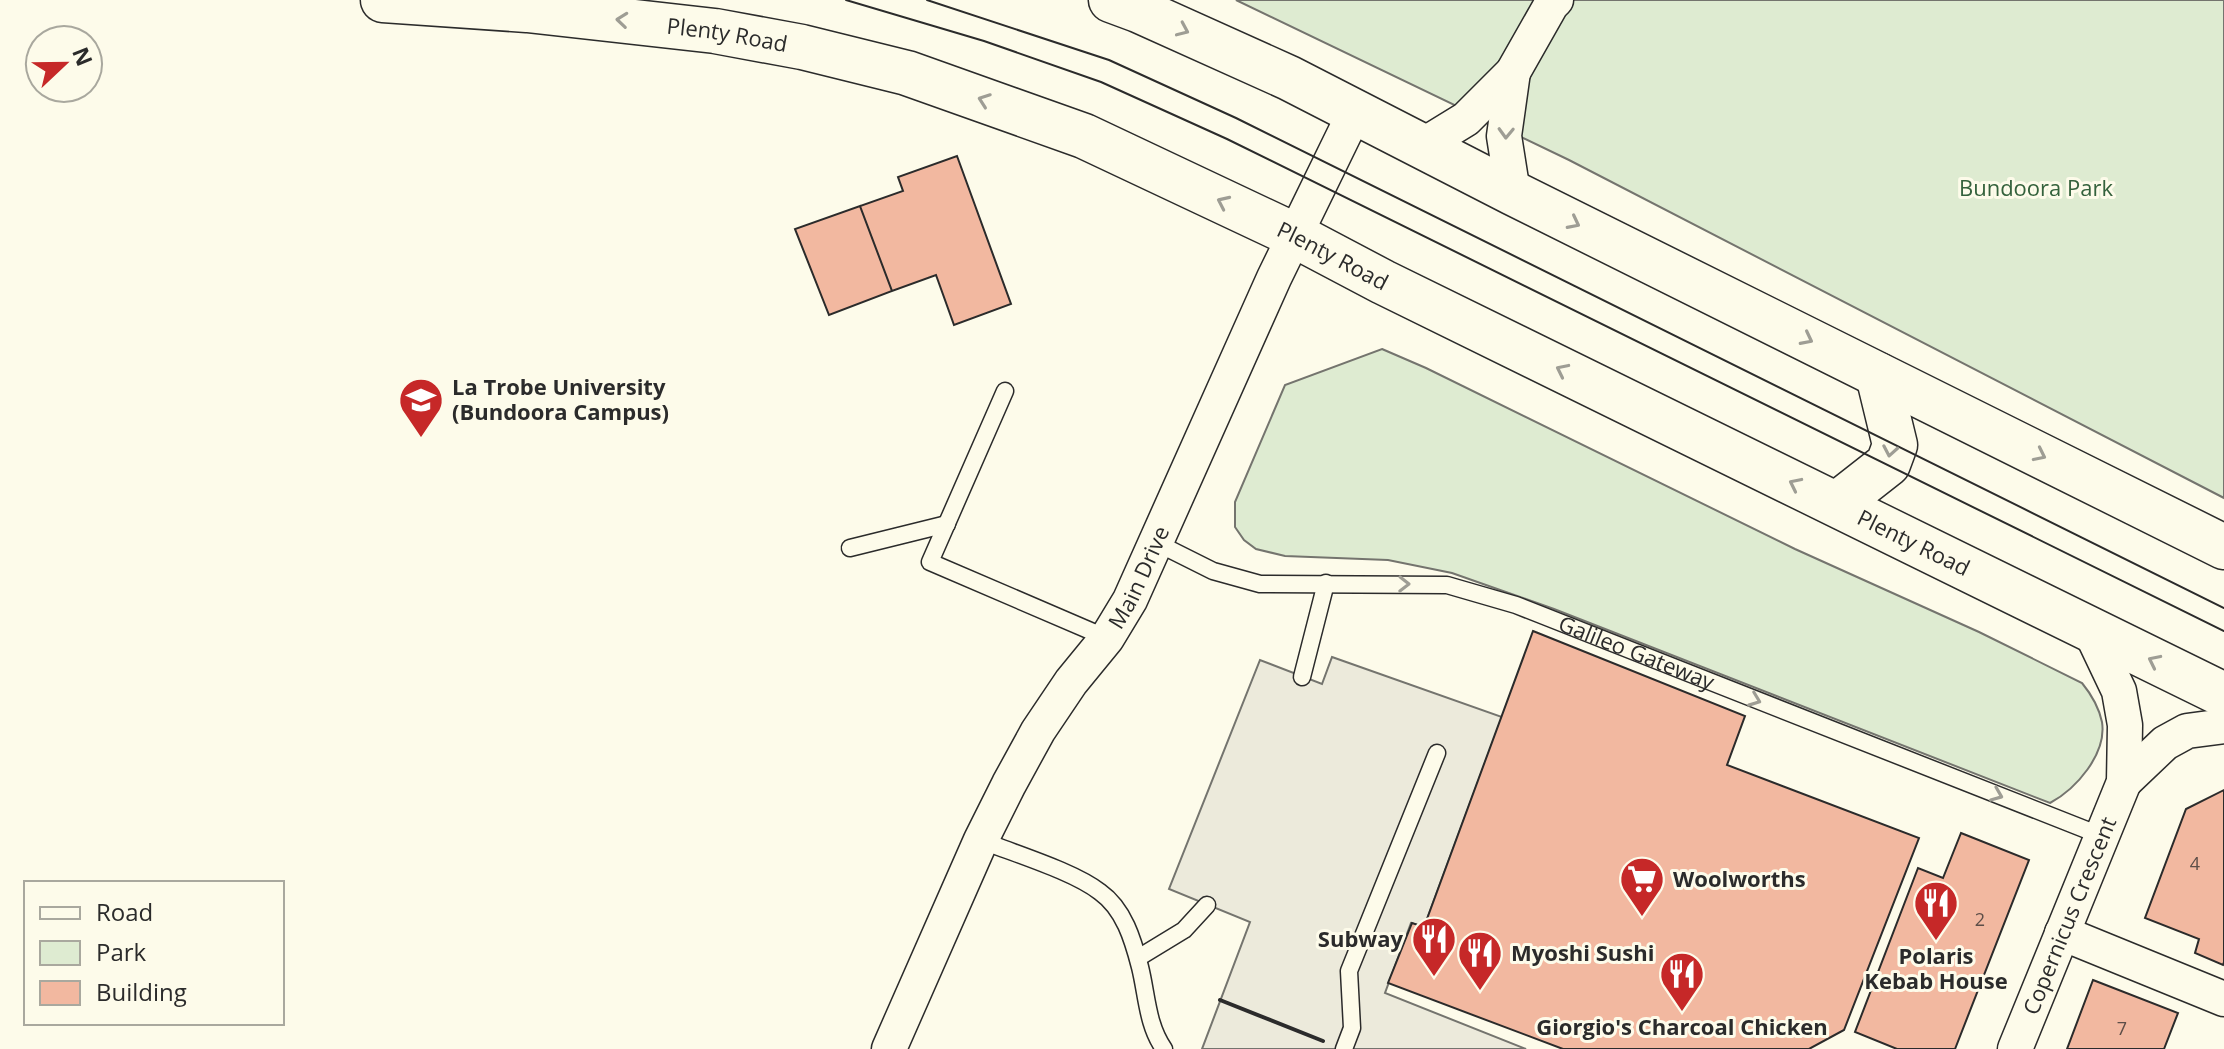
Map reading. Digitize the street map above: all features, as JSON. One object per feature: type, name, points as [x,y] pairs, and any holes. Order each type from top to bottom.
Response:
[{"type":"highway","name":"Plenty Road","points":[[383,0],[527,10],[715,31],[802,47],[907,73],[1084,136],[1294,235],[1383,282],[2224,695]]},
{"type":"highway","points":[[1111,0],[1277,72],[2224,547]]},
{"type":"highway","points":[[1837,504],[1888,464],[1895,445],[1878,375]]},
{"type":"street","points":[[1422,146],[1466,119],[1513,72],[1556,0]]},
{"type":"street","points":[[1513,72],[1504,136],[1513,193]]},
{"type":"street","name":"Main Drive","points":[[895,1042],[981,840],[1038,731],[1071,682],[1107,638],[1130,600],[1294,235],[1355,112]]},
{"type":"street","name":"Copernicus Crescent","points":[[2015,1049],[2124,782],[2125,725],[2119,691],[2090,630]]},
{"type":"street","name":"Copernicus Crescent","points":[[2124,782],[2165,743],[2187,731],[2224,726]]},
{"type":"street","points":[[2062,933],[2224,999]]},
{"type":"lane","points":[[1005,391],[930,562],[1107,638]]},
{"type":"lane","points":[[850,548],[947,524]]},
{"type":"lane","name":"Galileo Gateway","points":[[1155,542],[1213,571],[1260,584],[1447,585],[1516,605],[2102,836]]},
{"type":"lane","points":[[1302,677],[1326,583]]},
{"type":"lane","points":[[1344,1049],[1352,1028],[1349,971],[1437,753]]},
{"type":"lane","points":[[981,840],[1101,892],[1117,910],[1130,933],[1148,1011],[1156,1037],[1164,1049]]},
{"type":"lane","points":[[1138,958],[1184,930],[1207,905]]},
{"type":"green space","name":"Bundoora Park","points":[[1236,0],[2224,0],[2224,498],[1569,160]]},
{"type":"green space","points":[[1382,349],[1795,549],[1979,632],[2082,683],[2094,701],[2102,722],[2100,746],[2095,758],[2070,789],[2050,803],[1554,609],[1452,573],[1388,560],[1285,556],[1256,549],[1244,540],[1235,527],[1235,502],[1285,385]]},
{"type":"shaded area","points":[[1332,657],[1502,717],[1424,927],[1411,923],[1385,993],[1526,1049],[1202,1049],[1250,922],[1169,889],[1260,660],[1322,684]]},
{"type":"building","points":[[957,156],[1011,304],[954,325],[936,275],[892,291],[860,206],[903,191],[898,177]]},
{"type":"building","points":[[860,206],[892,291],[829,315],[795,229]]},
{"type":"building","points":[[1533,631],[1745,716],[1727,765],[1919,838],[1844,1030],[1809,1049],[1563,1049],[1388,983],[1412,923],[1424,927]]},
{"type":"building","points":[[2224,790],[2223,965],[2195,953],[2199,939],[2145,918],[2186,809]]},
{"type":"building","points":[[1961,833],[2029,860],[1955,1049],[1897,1049],[1855,1032],[1918,868],[1943,878]]},
{"type":"building","points":[[2093,980],[2178,1013],[2164,1049],[2067,1049]]},
{"type":"tram line","points":[[846,0],[984,41],[1101,82],[1227,139],[2224,631]]},
{"type":"tram line","points":[[927,0],[1109,60],[1236,118],[2224,608]]},
{"type":"wall","points":[[1220,1000],[1323,1041]]},
{"type":"place","name":"La Trobe University (Bundoora Campus)","points":[[421,439]]},
{"type":"place","name":"Woolworths","points":[[1642,918]]},
{"type":"place","name":"Polaris Kebab House","points":[[1936,942]]},
{"type":"place","name":"Subway","points":[[1434,978]]},
{"type":"place","name":"Myoshi Sushi","points":[[1480,992]]},
{"type":"place","name":"Giorgio's Charcoal Chicken","points":[[1682,1013]]}]
